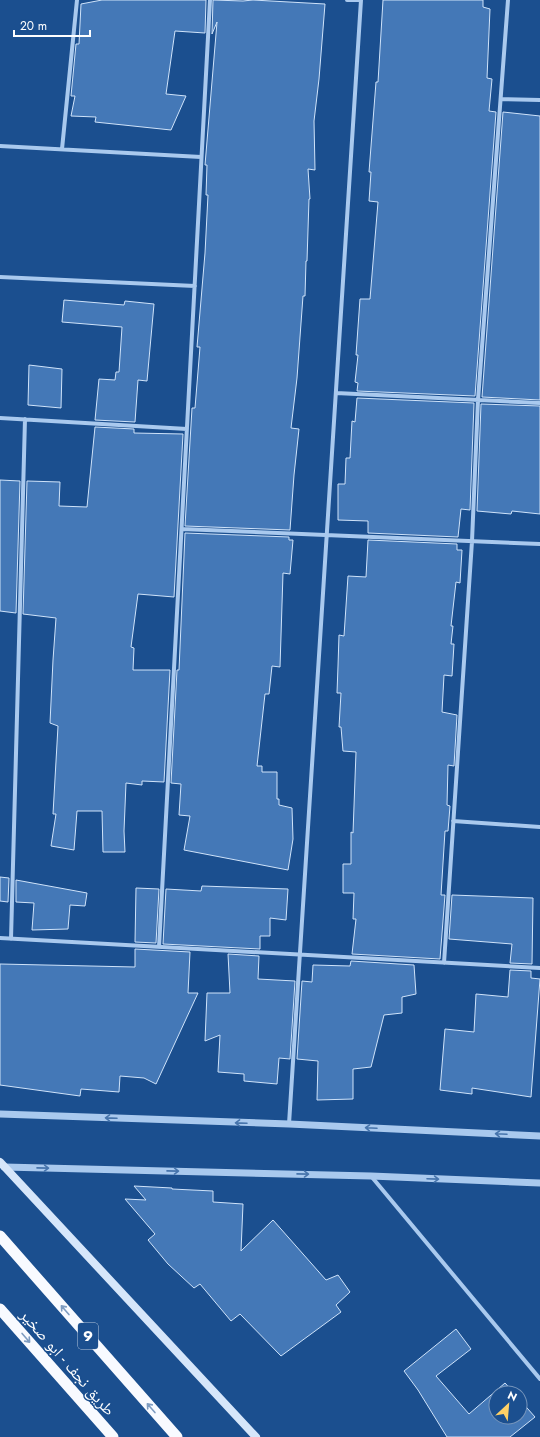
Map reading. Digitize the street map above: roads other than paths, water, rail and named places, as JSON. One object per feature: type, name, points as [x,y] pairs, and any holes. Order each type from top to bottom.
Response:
[{"type":"highway","name":"طريق نجف - ابو صخير","points":[[0,1236],[177,1437]]},
{"type":"highway","name":"طريق نجف - ابو صخير","points":[[0,1309],[113,1437]]},
{"type":"main road","points":[[2,1165],[256,1437]]},
{"type":"street","points":[[62,150],[78,0]]},
{"type":"street","points":[[159,947],[210,0]]},
{"type":"street","points":[[289,1124],[361,0],[347,0]]},
{"type":"street","points":[[444,962],[472,541],[478,400],[508,0]]},
{"type":"street","points":[[501,99],[540,100]]},
{"type":"street","points":[[0,146],[201,157]]},
{"type":"street","points":[[0,277],[195,286]]},
{"type":"street","points":[[336,393],[540,403]]},
{"type":"street","points":[[0,418],[187,429]]},
{"type":"street","points":[[11,939],[25,419]]},
{"type":"street","points":[[182,529],[540,544]]},
{"type":"street","points":[[454,821],[540,827]]},
{"type":"street","points":[[0,938],[540,968]]},
{"type":"street","points":[[0,1114],[289,1124],[540,1136]]},
{"type":"street","points":[[2,1165],[371,1176],[540,1183]]},
{"type":"street","points":[[371,1176],[540,1378]]}]
